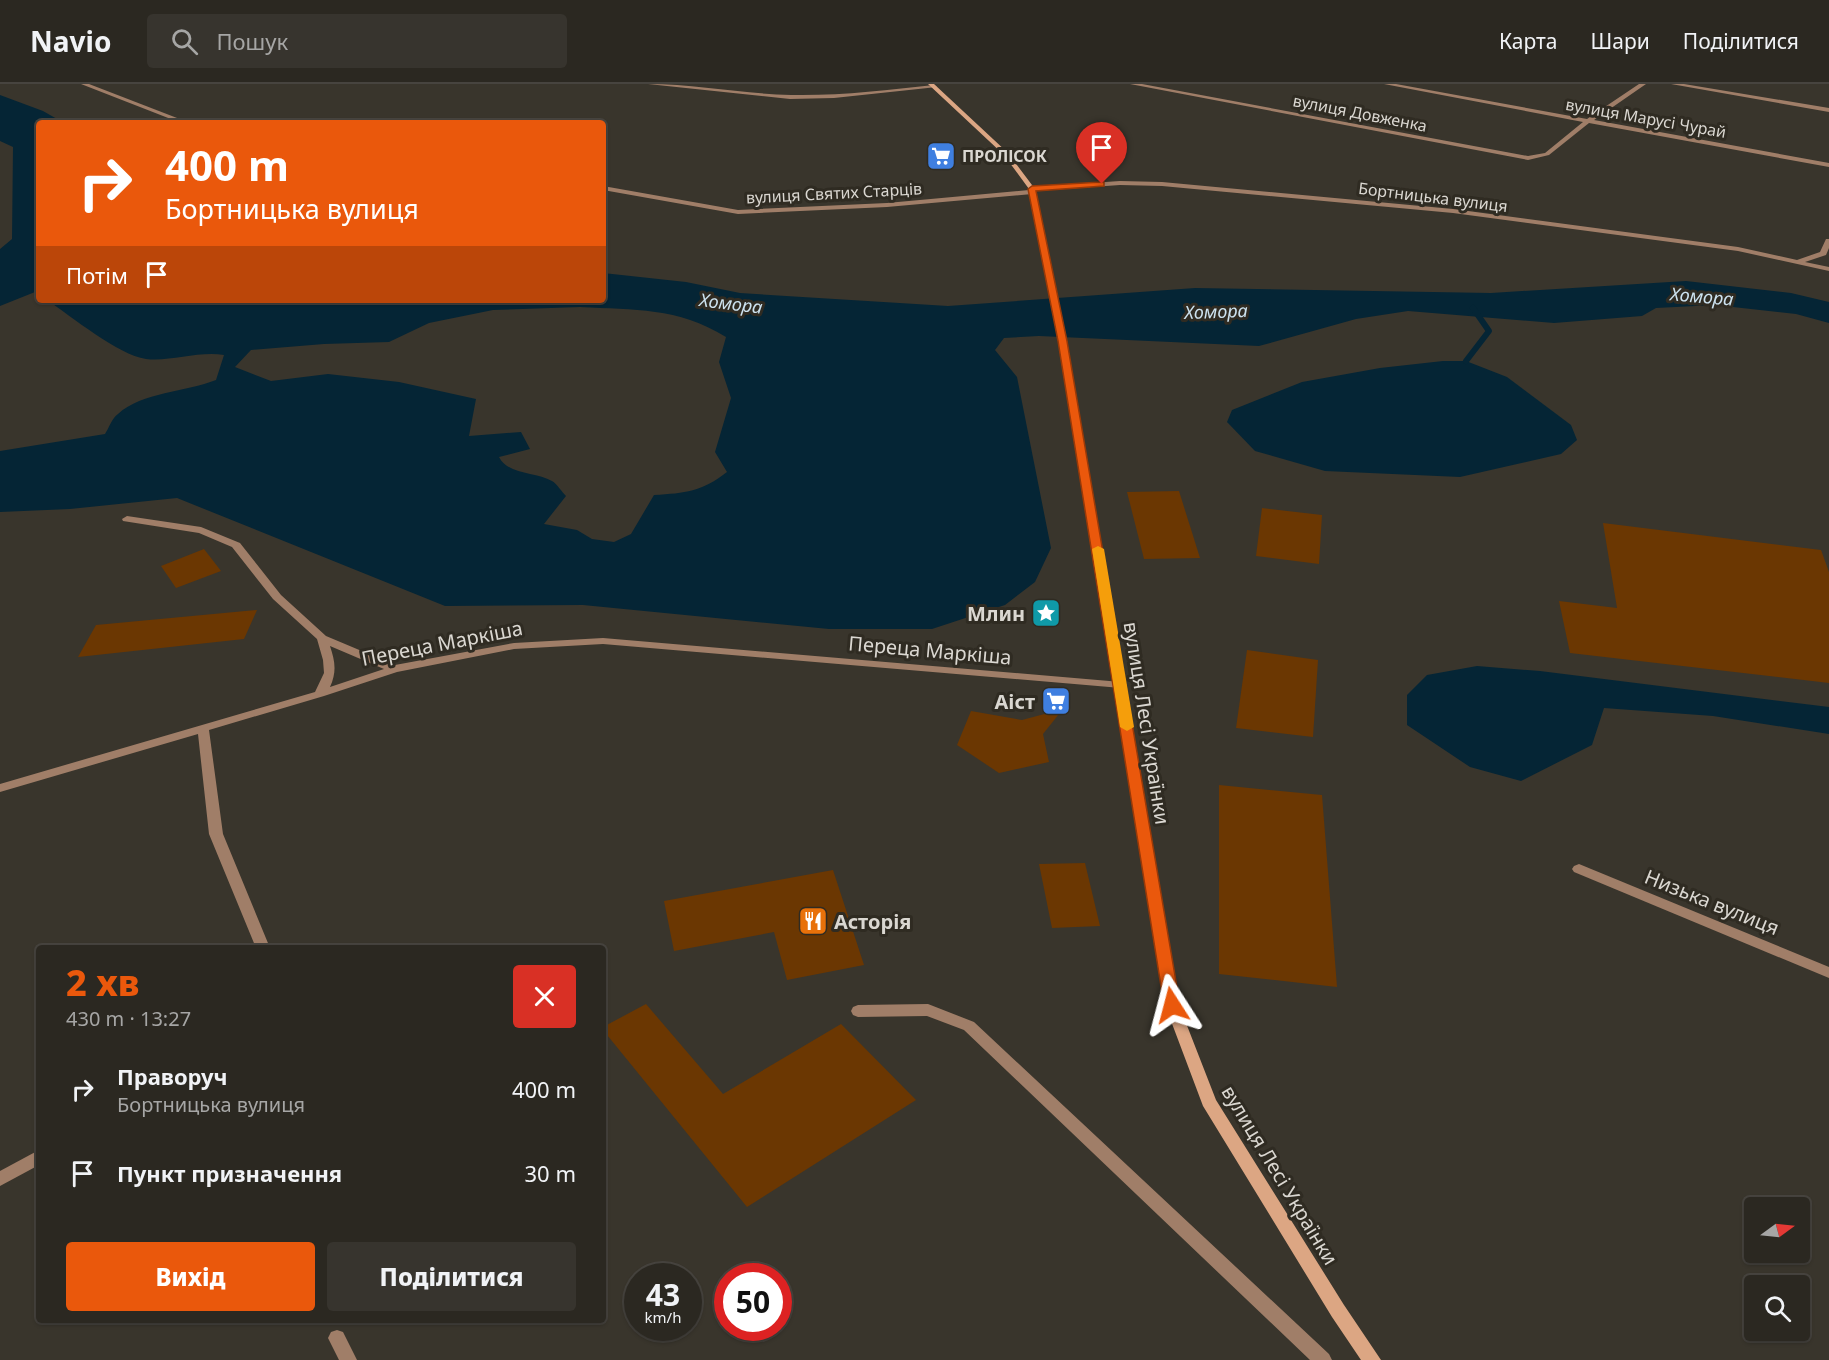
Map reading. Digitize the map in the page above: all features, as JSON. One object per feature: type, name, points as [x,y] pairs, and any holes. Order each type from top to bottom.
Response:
[{"type":"main road","name":"вулиця Лесі Українки","points":[[933,85],[1006,154],[1032,191],[1063,341],[1172,1005],[1209,1102],[1338,1311],[1372,1360]]},
{"type":"street","points":[[84,84],[179,120]]},
{"type":"street","points":[[651,84],[790,97],[834,96],[933,85]]},
{"type":"street","name":"вулиця Довженка","points":[[1133,84],[1528,158],[1547,154],[1588,121]]},
{"type":"street","name":"вулиця Марусі Чурай","points":[[1387,84],[1829,165]]},
{"type":"street","points":[[1588,121],[1643,84]]},
{"type":"street","points":[[1674,84],[1829,110]]},
{"type":"street","name":"Бортницька вулиця","points":[[1032,191],[1102,184],[1162,184],[1313,197],[1453,211],[1738,249],[1829,268]]},
{"type":"street","name":"вулиця Святих Старців","points":[[606,189],[738,212],[887,205],[1032,191]]},
{"type":"street","points":[[1800,261],[1822,253],[1829,241]]},
{"type":"street","points":[[1822,253],[1829,264]]},
{"type":"street","points":[[127,519],[201,530],[236,545],[277,597],[322,638],[394,669]]},
{"type":"street","points":[[320,693],[329,681],[330,666],[322,638]]},
{"type":"street","name":"Переца Маркіша","points":[[0,788],[394,669],[514,646],[603,641],[1121,686]]},
{"type":"street","points":[[203,727],[216,834],[262,945]]},
{"type":"street","name":"Низька вулиця","points":[[1579,869],[1829,973]]},
{"type":"street","points":[[858,1011],[928,1010],[969,1026],[1323,1360]]},
{"type":"street","points":[[0,1179],[36,1159]]},
{"type":"street","points":[[338,1338],[348,1360]]},
{"type":"water","points":[[0,95],[43,111],[59,120],[36,120],[36,292],[0,306],[0,249],[12,239],[13,147],[0,141]]},
{"type":"water","name":"Хомора","points":[[606,273],[686,282],[740,293],[948,306],[1195,288],[1491,293],[1686,281],[1791,293],[1829,302],[1829,323],[1796,314],[1715,305],[1656,308],[1642,316],[1554,323],[1408,311],[1356,319],[1259,346],[1039,336],[1004,338],[995,350],[1017,377],[1051,548],[1035,582],[1005,605],[932,629],[829,629],[583,605],[445,606],[177,498],[70,509],[0,512],[0,451],[105,434],[116,416],[139,401],[216,380],[224,355],[204,354],[146,359],[122,350],[81,325],[51,303],[606,303]],"holes":[[[580,307],[637,310],[690,320],[726,337],[719,362],[731,398],[715,452],[727,472],[701,488],[654,495],[631,534],[614,542],[592,539],[577,530],[544,524],[566,496],[552,481],[516,470],[503,463],[499,457],[530,449],[521,432],[469,436],[476,399],[399,382],[328,374],[271,381],[235,367],[251,350],[389,342],[429,323],[493,310]]]},
{"type":"water","points":[[1443,361],[1466,361],[1507,377],[1571,425],[1577,440],[1561,454],[1460,477],[1325,471],[1255,451],[1227,422],[1232,410],[1302,382],[1380,368]]},
{"type":"water","points":[[1477,666],[1540,671],[1829,707],[1829,734],[1713,716],[1604,708],[1592,745],[1521,781],[1470,767],[1407,725],[1407,695],[1427,675]]},
{"type":"building","points":[[1179,491],[1200,558],[1144,559],[1127,492]]},
{"type":"building","points":[[1262,508],[1322,515],[1319,564],[1256,556]]},
{"type":"building","points":[[1603,523],[1821,550],[1829,572],[1829,683],[1570,653],[1559,601],[1617,608]]},
{"type":"building","points":[[204,549],[221,571],[176,588],[161,566]]},
{"type":"building","points":[[257,610],[244,639],[78,657],[96,625]]},
{"type":"building","points":[[1247,650],[1318,660],[1313,737],[1236,728]]},
{"type":"building","points":[[1063,709],[1043,734],[1049,762],[999,773],[957,745],[971,711],[1022,720]]},
{"type":"building","points":[[1219,785],[1322,795],[1337,987],[1219,974]]},
{"type":"building","points":[[1085,863],[1100,926],[1052,928],[1039,864]]},
{"type":"building","points":[[833,870],[864,965],[787,980],[774,932],[674,951],[664,901]]},
{"type":"building","points":[[646,1004],[723,1094],[841,1024],[916,1100],[747,1207],[606,1034],[606,1025]]},
{"type":"waterway","points":[[1466,361],[1489,331],[1473,308]]},
{"type":"slow traffic","points":[[1098,549],[1127,727]]},
{"type":"place","name":"ПРОЛІСОК","points":[[941,156]]},
{"type":"place","name":"Млин","points":[[1046,613]]},
{"type":"place","name":"Аіст","points":[[1056,701]]},
{"type":"place","name":"Асторія","points":[[813,921]]},
{"type":"route","points":[[1102,184],[1032,189],[1063,341],[1172,1005]]}]
